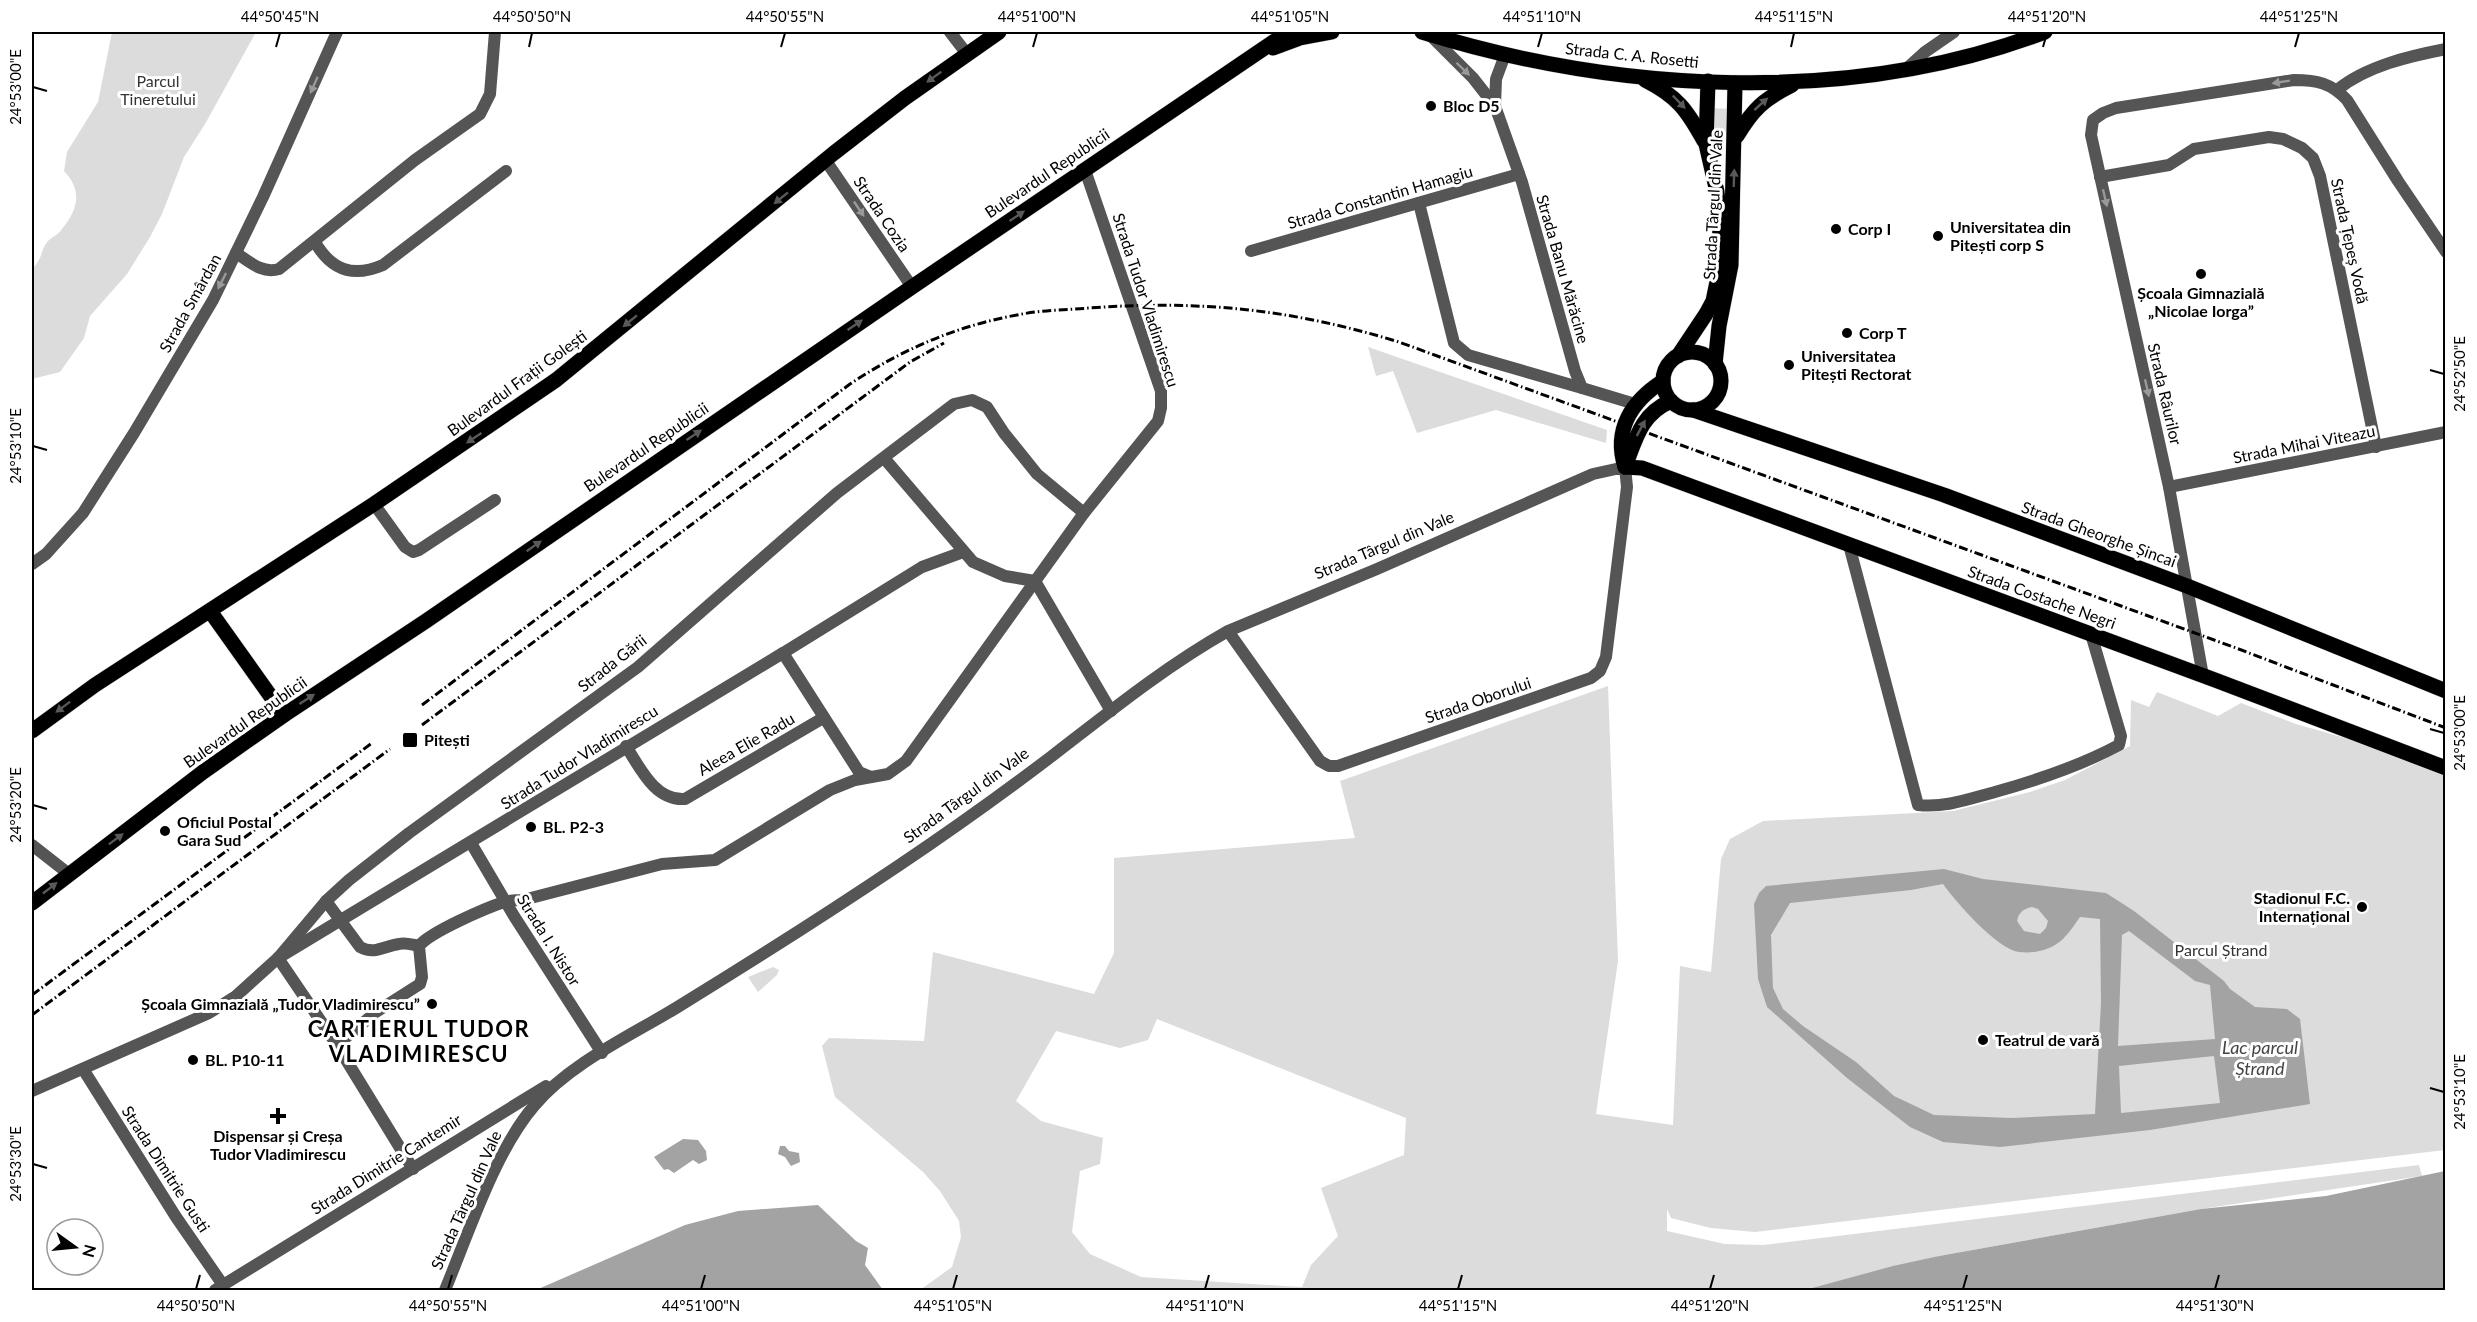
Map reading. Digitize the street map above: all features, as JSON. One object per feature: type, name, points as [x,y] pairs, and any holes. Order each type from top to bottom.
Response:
[{"type":"main road","name":"Bulevardul Frații Golești","points":[[32,731],[95,685],[374,504],[556,380],[905,98],[999,32]]},
{"type":"main road","name":"Bulevardul Republicii","points":[[32,903],[284,715],[426,621],[912,286],[1288,32]]},
{"type":"main road","points":[[1251,57],[1300,38],[1332,32]]},
{"type":"main road","name":"Strada C. A. Rosetti","points":[[1425,32],[1505,55],[1581,69],[1708,81],[1798,82]]},
{"type":"main road","points":[[1735,139],[1758,105],[1771,95],[1798,82],[1905,70],[1971,55],[2045,32]]},
{"type":"main road","points":[[1637,76],[1665,90],[1680,102],[1706,144]]},
{"type":"main road","name":"Strada Târgul din Vale","points":[[1678,356],[1710,307],[1719,272],[1720,218],[1717,192],[1706,144],[1708,81]]},
{"type":"main road","name":"Strada Târgul din Vale","points":[[1716,364],[1719,326],[1731,265],[1735,82]]},
{"type":"main road","points":[[1694,352],[1702,354],[1716,364],[1721,380],[1716,397],[1702,408],[1693,410],[1685,409],[1671,400],[1664,381],[1667,367],[1678,356],[1694,352]]},
{"type":"main road","points":[[1625,467],[1620,452],[1622,435],[1635,404],[1647,391],[1664,381]]},
{"type":"main road","points":[[1716,397],[1723,412],[1734,425]]},
{"type":"main road","points":[[1625,467],[1644,421],[1657,407],[1671,400]]},
{"type":"main road","name":"Strada Gheorghe Șincai","points":[[1693,410],[1944,495],[2187,586],[2445,691]]},
{"type":"main road","name":"Strada Costache Negri","points":[[1625,467],[1642,468],[2445,768]]},
{"type":"main road","points":[[210,611],[284,715]]},
{"type":"street","name":"Strada Smârdan","points":[[32,564],[46,554],[83,513],[134,433],[213,300],[337,32]]},
{"type":"street","points":[[236,253],[261,269],[272,271],[279,269],[415,160],[480,114],[490,94],[495,32]]},
{"type":"street","points":[[950,32],[967,54]]},
{"type":"street","name":"Strada Banu Mărăcine","points":[[1425,32],[1473,78],[1495,106],[1519,174],[1575,371],[1582,388]]},
{"type":"street","points":[[1905,70],[1924,52],[1954,32]]},
{"type":"street","points":[[2445,49],[2416,55],[2368,72],[2348,81],[2337,90],[2347,100],[2445,252]]},
{"type":"street","name":"Strada Banu Mărăcine","points":[[1495,106],[1496,79],[1505,55]]},
{"type":"street","name":"Strada Râurilor","points":[[2203,676],[2169,487],[2091,135],[2093,120],[2116,108],[2294,80],[2322,82],[2337,90]]},
{"type":"street","name":"Strada Țepeș Vodă","points":[[2100,177],[2169,165],[2194,149],[2270,137],[2283,139],[2302,148],[2313,158],[2320,176],[2376,447]]},
{"type":"street","name":"Strada Cozia","points":[[826,161],[912,286]]},
{"type":"street","name":"Strada Tudor Vladimirescu","points":[[419,946],[424,940],[451,926],[506,902],[523,900],[662,864],[715,860],[830,790],[855,780],[888,774],[906,761],[1084,513],[1158,421],[1161,391],[1085,170]]},
{"type":"street","points":[[315,242],[322,255],[342,269],[359,272],[383,266],[506,171]]},
{"type":"street","name":"Strada Constantin Hamagiu","points":[[1251,251],[1519,174]]},
{"type":"street","points":[[1419,203],[1454,343],[1460,350],[1468,355],[1635,404]]},
{"type":"street","name":"Strada Gării","points":[[278,958],[326,901],[349,880],[409,833],[638,667],[828,500],[954,404],[972,400],[987,407],[1004,433],[1037,474],[1084,513]]},
{"type":"street","name":"Strada Mihai Viteazu","points":[[2169,487],[2445,432]]},
{"type":"street","points":[[884,458],[973,562],[1005,576],[1035,581],[1111,711]]},
{"type":"street","name":"Strada Oborului","points":[[1228,631],[1320,761],[1329,766],[1338,766],[1591,678],[1600,671],[1606,657],[1627,487],[1625,467]]},
{"type":"street","name":"Strada Târgul din Vale","points":[[445,1290],[492,1179],[521,1124],[548,1091],[576,1069],[749,964],[898,866],[1012,786],[1206,643],[1228,631],[1377,569],[1593,474],[1625,467]]},
{"type":"street","points":[[374,504],[405,547],[413,552],[495,500]]},
{"type":"street","points":[[1849,545],[1918,804],[1951,804],[2027,783],[2089,761],[2119,745],[2121,736],[2091,634]]},
{"type":"street","name":"Strada Tudor Vladimirescu","points":[[32,1091],[209,1014],[236,996],[278,958],[471,843],[626,746],[922,567],[963,552]]},
{"type":"street","points":[[783,653],[859,772],[872,777]]},
{"type":"street","name":"Aleea Elie Radu","points":[[626,746],[648,780],[667,797],[686,799],[824,718]]},
{"type":"street","name":"Strada I. Nistor","points":[[471,843],[602,1053]]},
{"type":"street","points":[[32,845],[69,874]]},
{"type":"street","points":[[326,901],[360,947],[375,951],[398,944],[419,946],[422,977],[420,984],[376,1012],[337,1045]]},
{"type":"street","points":[[278,958],[337,1045],[413,1168]]},
{"type":"street","name":"Strada Dimitrie Gusti","points":[[83,1069],[219,1288]]},
{"type":"street","name":"Strada Dimitrie Cantemir","points":[[219,1288],[502,1112],[576,1069]]},
{"type":"green space","name":"Parcul Tineretului","points":[[112,32],[256,32],[184,157],[162,214],[127,274],[90,316],[84,338],[60,372],[32,379],[32,269],[46,244],[61,231],[68,221],[75,206],[74,185],[64,171],[67,152],[98,102]]},
{"type":"green space","points":[[1711,108],[1729,109],[1727,130],[1722,135],[1714,134]]},
{"type":"green space","points":[[1368,347],[1607,430],[1606,443],[1496,410],[1417,433],[1393,371],[1376,376]]},
{"type":"green space","name":"Parcul Ștrand","points":[[1608,686],[1618,961],[1596,1114],[1673,1125],[1680,966],[1711,972],[1721,859],[1730,839],[1763,821],[1953,811],[2030,792],[2065,780],[2130,746],[2131,700],[2149,707],[2157,692],[2218,716],[2241,703],[2296,724],[2359,742],[2445,775],[2445,1150],[1755,1232],[1711,1228],[1671,1218],[1667,1209],[1667,1231],[1725,1244],[1763,1245],[2419,1165],[2422,1176],[2201,1209],[1939,1256],[1808,1290],[920,1290],[952,1267],[961,1237],[959,1221],[940,1191],[923,1172],[835,1097],[822,1046],[829,1038],[924,1041],[933,952],[1094,994],[1114,953],[1114,858],[1355,838],[1340,781]],"holes":[[[1157,1019],[1406,1118],[1404,1155],[1321,1188],[1338,1236],[1311,1265],[1302,1287],[1141,1277],[1090,1254],[1072,1232],[1080,1171],[1100,1164],[1103,1138],[1041,1121],[1016,1101],[1056,1031],[1120,1048],[1148,1040]]]},
{"type":"green space","points":[[773,967],[779,970],[777,975],[758,992],[748,977]]},
{"type":"water","name":"Lac parcul Ștrand","points":[[1944,869],[1983,879],[2106,893],[2134,911],[2255,1007],[2287,1009],[2300,1019],[2310,1104],[2150,1130],[2000,1147],[1943,1142],[1910,1127],[1847,1078],[1767,1007],[1758,979],[1754,904],[1759,893],[1766,886]],"holes":[[[1943,884],[1967,913],[1989,934],[2000,943],[2019,952],[2036,952],[2053,946],[2065,937],[2080,917],[2100,919],[2101,1003],[2095,1114],[2011,1118],[1934,1115],[1894,1096],[1856,1062],[1803,1026],[1783,1009],[1773,988],[1771,935],[1790,903],[1911,890]],[[2032,907],[2038,909],[2048,921],[2046,928],[2040,934],[2024,931],[2017,921],[2024,910]],[[2129,931],[2195,981],[2210,985],[2215,1039],[2118,1046],[2122,935]],[[2214,1056],[2220,1103],[2121,1113],[2119,1066]]]},
{"type":"water","points":[[683,1139],[698,1140],[706,1151],[707,1160],[699,1164],[693,1160],[674,1173],[668,1169],[664,1170],[654,1157]]},
{"type":"water","points":[[780,1146],[799,1153],[800,1162],[791,1166],[785,1157],[778,1154]]},
{"type":"water","points":[[2445,1171],[2445,1290],[1805,1290],[1939,1256],[2201,1209],[2326,1196]]},
{"type":"water","points":[[818,1205],[856,1241],[868,1248],[865,1265],[883,1290],[536,1290],[685,1225],[738,1211]]},
{"type":"railway","points":[[422,705],[850,384],[889,360],[951,333],[1017,315],[1089,308],[1169,305],[1283,315],[1360,331],[1399,342],[2236,648],[2446,728]]},
{"type":"railway","points":[[422,725],[910,362],[944,343]]},
{"type":"railway","points":[[32,995],[372,743]]},
{"type":"railway","points":[[32,1015],[390,749]]},
{"type":"place","name":"Bloc D5","points":[[1431,106]]},
{"type":"place","name":"Corp I","points":[[1836,229]]},
{"type":"place","name":"Universitatea din Pitești corp S","points":[[1938,236]]},
{"type":"place","name":"Școala Gimnazială „Nicolae Iorga”","points":[[2201,274]]},
{"type":"place","name":"Corp T","points":[[1847,333]]},
{"type":"place","name":"Universitatea Pitești Rectorat","points":[[1789,365]]},
{"type":"place","name":"Pitești","points":[[410,740]]},
{"type":"place","name":"BL. P2-3","points":[[531,827]]},
{"type":"place","name":"Oficiul Postal Gara Sud","points":[[165,831]]},
{"type":"place","name":"Stadionul F.C. Internațional","points":[[2362,907]]},
{"type":"place","name":"Școala Gimnazială „Tudor Vladimirescu”","points":[[432,1004]]},
{"type":"place","name":"Teatrul de vară","points":[[1983,1040]]},
{"type":"place","name":"BL. P10-11","points":[[193,1060]]},
{"type":"place","name":"Dispensar și Creșa Tudor Vladimirescu","points":[[278,1116]]},
{"type":"district","name":"CARTIERUL TUDOR VLADIMIRESCU","points":[[419,1042]]}]
